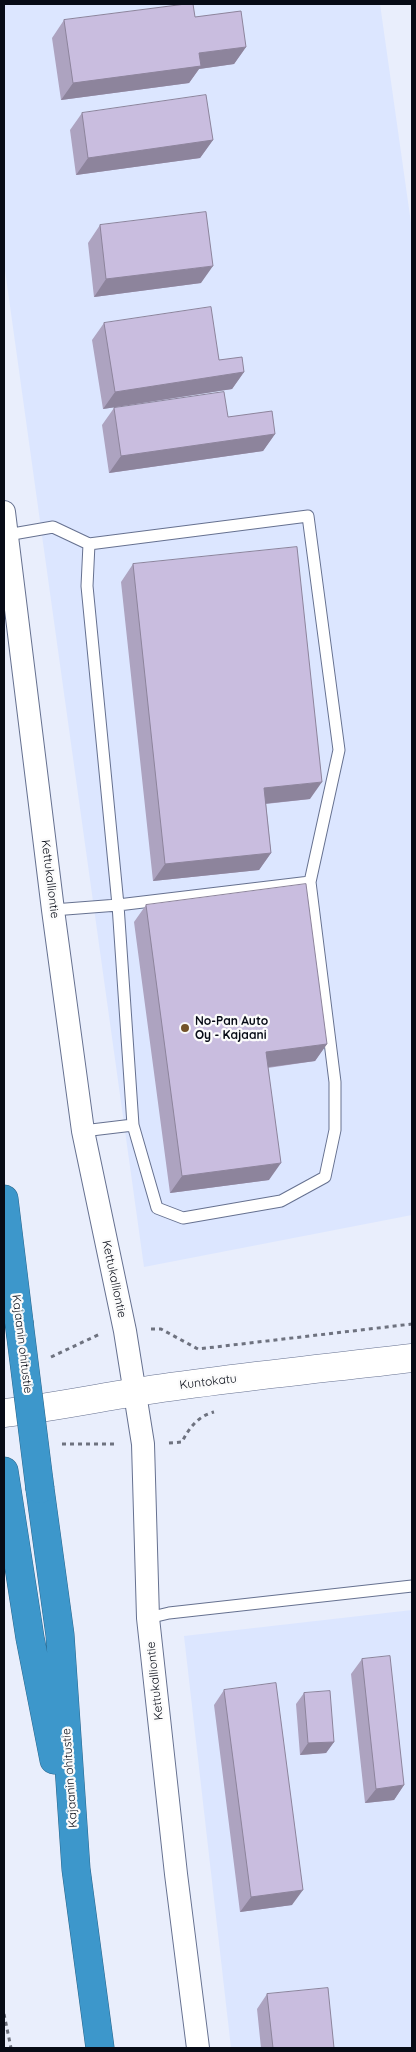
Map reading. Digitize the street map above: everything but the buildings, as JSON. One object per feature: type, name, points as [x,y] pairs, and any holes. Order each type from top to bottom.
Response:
[{"type":"highway","name":"Kajaanin ohitustie","points":[[4,1199],[60,1635],[76,1869],[100,2048]]},
{"type":"highway","points":[[5,1482],[30,1638],[76,1869]]},
{"type":"street","name":"Kettukalliontie","points":[[4,512],[53,910],[83,1131],[125,1331],[143,1444],[148,1618],[176,1874],[198,2048]]},
{"type":"street","name":"Kuntokatu","points":[[4,1413],[52,1407],[135,1392],[412,1358]]},
{"type":"lane","points":[[7,535],[53,527],[89,544],[308,516],[339,750],[310,882],[335,1082],[335,1130],[325,1177],[281,1201],[183,1218],[157,1208],[133,1125],[118,905],[87,586],[89,544]]},
{"type":"lane","points":[[53,910],[118,905],[310,882]]},
{"type":"lane","points":[[83,1131],[133,1125]]},
{"type":"lane","points":[[148,1618],[169,1612],[412,1586]]},
{"type":"path","points":[[51,1358],[99,1334],[125,1331],[161,1329],[198,1349],[412,1324]]},
{"type":"path","points":[[57,1444],[182,1442],[189,1428],[207,1414],[221,1409]]},
{"type":"path","points":[[4,2014],[11,2048]]},
{"type":"shaded area","points":[[4,4],[380,4],[412,230],[412,1215],[144,1267],[4,263]]},
{"type":"shaded area","points":[[412,1610],[412,2048],[231,2048],[184,1636]]},
{"type":"place","name":"No-Pan Auto Oy - Kajaani","points":[[185,1028]]}]
